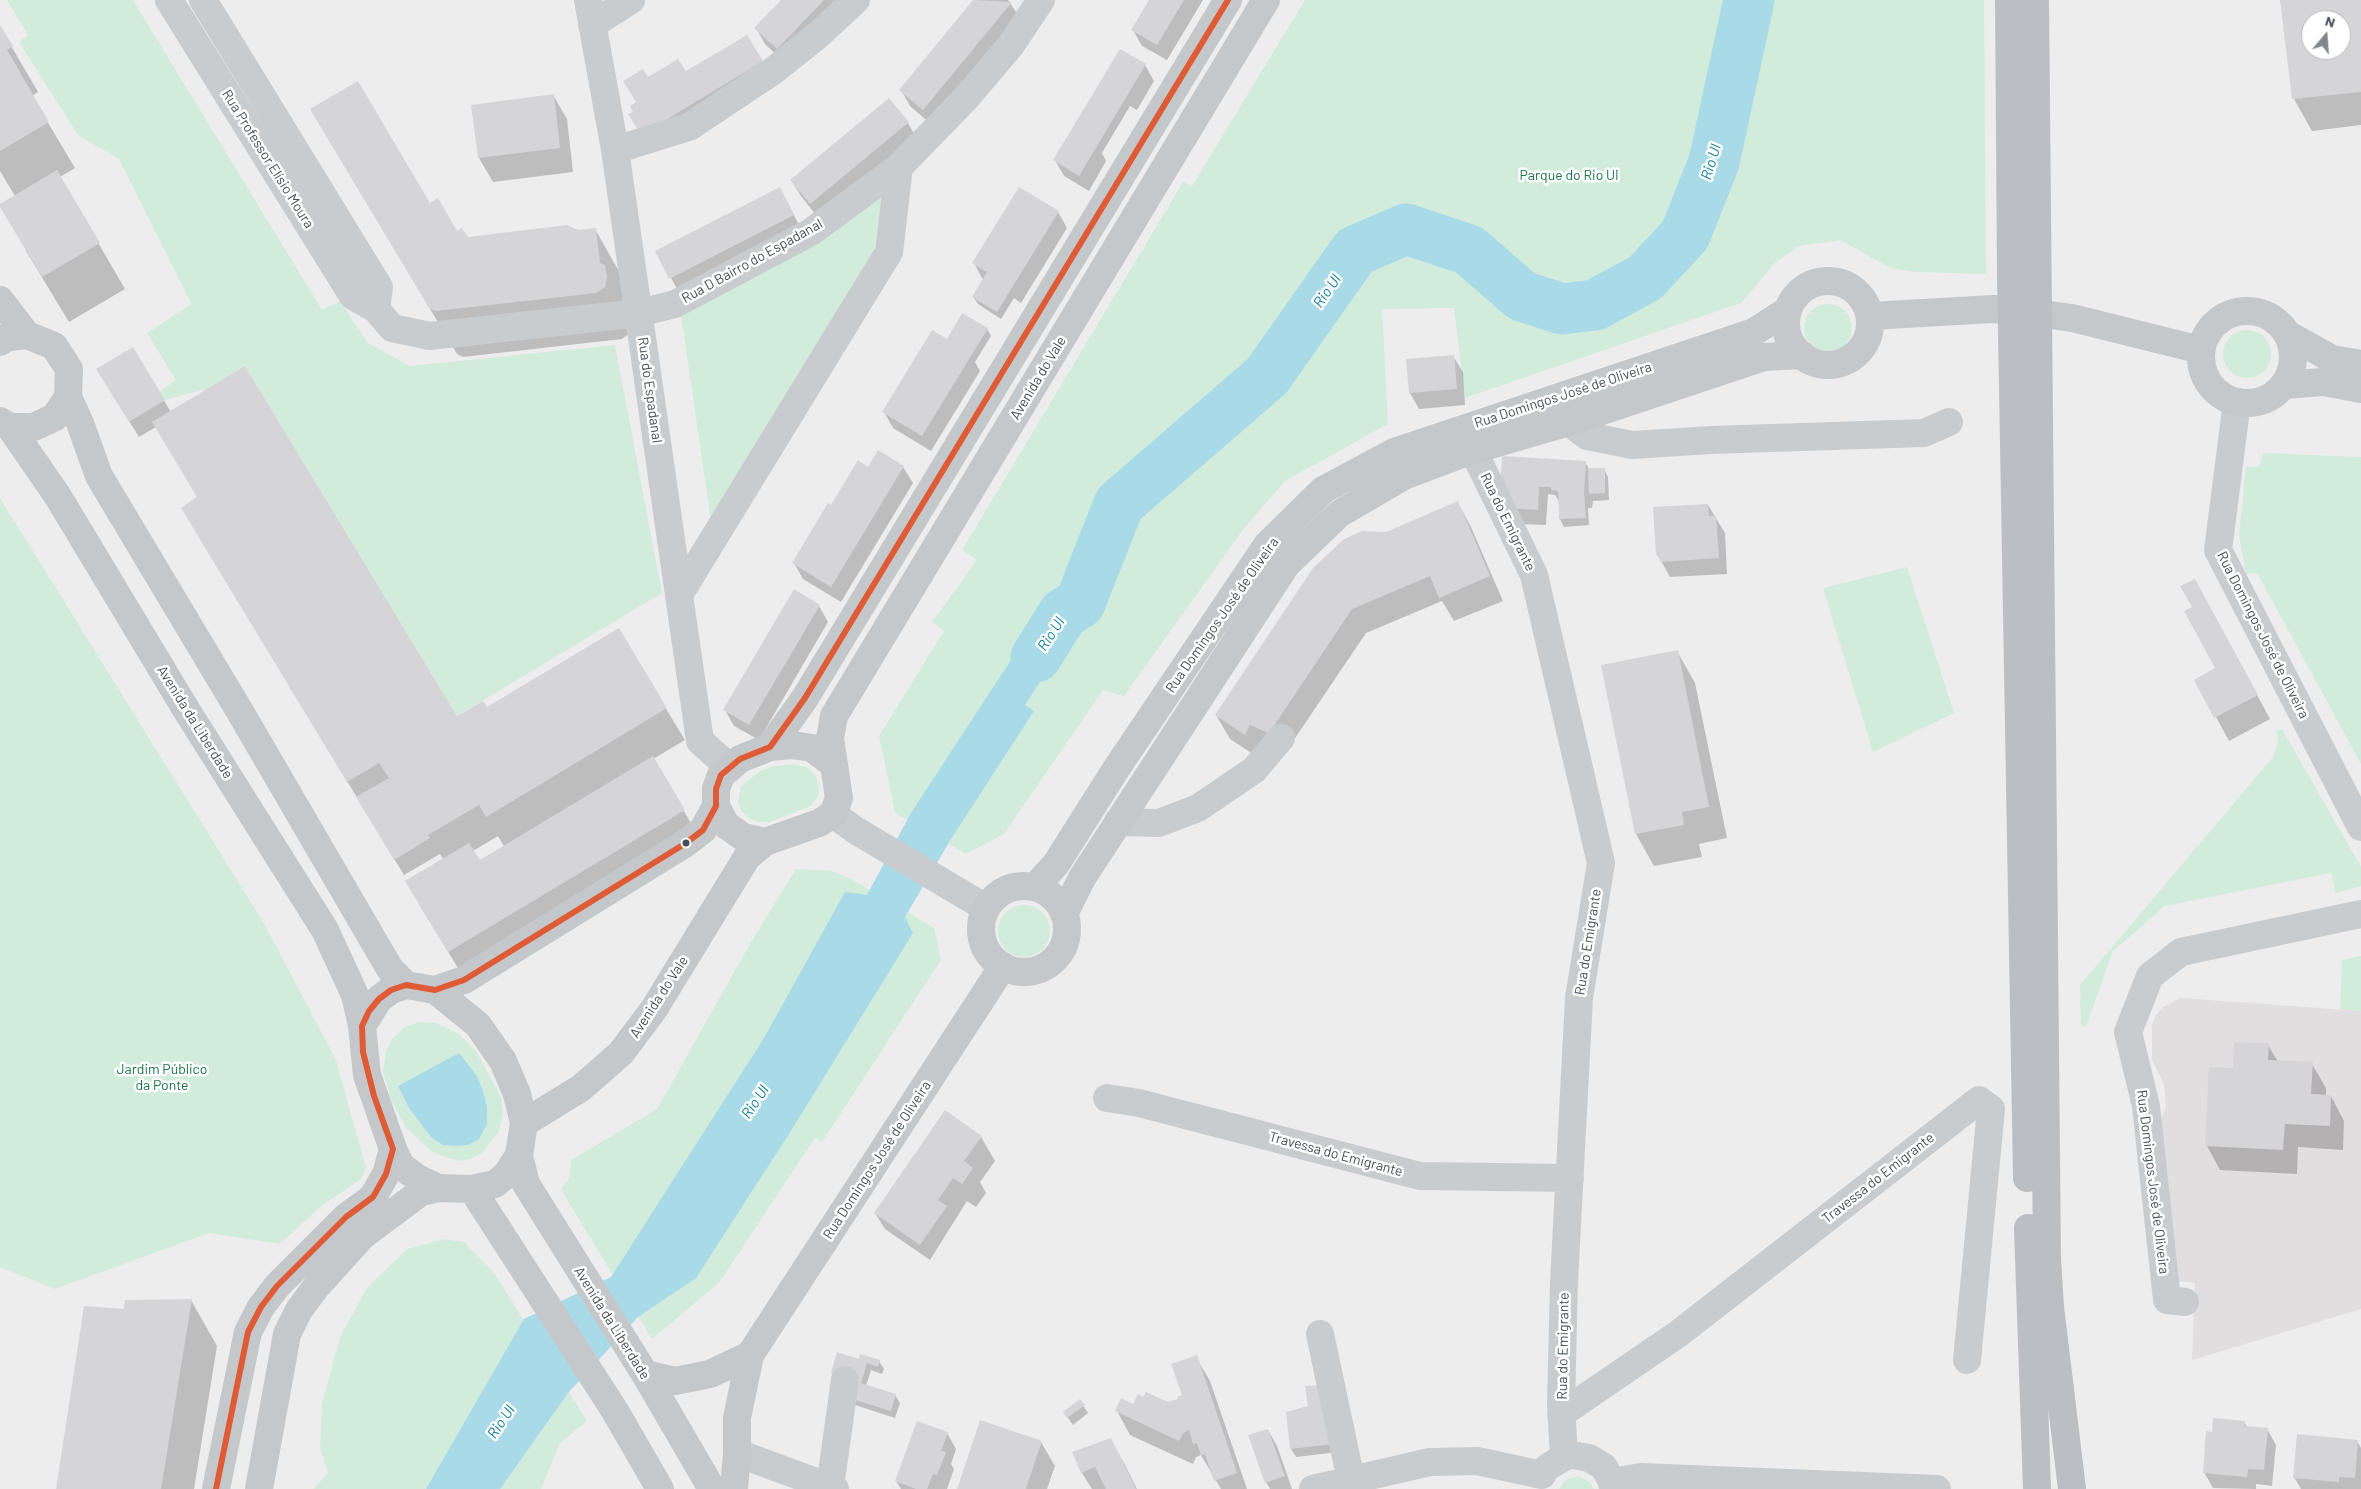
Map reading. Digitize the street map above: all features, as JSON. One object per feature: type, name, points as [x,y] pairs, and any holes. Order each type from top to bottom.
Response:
[{"type":"highway","points":[[2009,0],[2011,276],[2025,339],[2047,1258],[2050,1307],[2072,1489]]},
{"type":"highway","points":[[2036,0],[2039,276],[2025,339],[2028,1275],[2037,1489]]},
{"type":"main road","points":[[770,747],[805,698],[1228,0]]},
{"type":"main road","name":"Avenida do Vale","points":[[524,1123],[581,1088],[621,1054],[654,1009],[747,857],[765,842],[820,823],[833,814],[839,798],[837,778],[832,763],[830,738],[834,716],[1266,0]]},
{"type":"main road","name":"Rua Domingos José de Oliveira","points":[[1035,887],[1056,864],[1116,769],[1267,545],[1323,490],[1394,452],[1754,332],[1788,310],[1802,290],[1825,281],[1844,284],[1859,294],[1870,316],[1870,329],[1866,341],[1859,351],[1849,359],[1838,363],[1825,364],[1802,355],[1764,357],[1569,422],[1473,450],[1404,476],[1339,514],[1286,565],[1082,878],[1064,914]]},
{"type":"main road","points":[[0,300],[28,335],[54,346],[69,369],[68,397],[80,423],[99,476],[239,710],[390,969],[406,984],[390,990],[379,999],[362,1026]]},
{"type":"main road","points":[[1870,316],[1993,309],[2028,312],[2072,318],[2201,350]]},
{"type":"main road","points":[[1788,310],[1788,335],[1802,355]]},
{"type":"main road","points":[[2288,334],[2293,360],[2290,374],[2284,385],[2274,394],[2263,400],[2237,402],[2224,397],[2205,377],[2201,364],[2201,350],[2206,336],[2214,324],[2225,316],[2239,311],[2253,311],[2267,315],[2279,323],[2288,334],[2332,359],[2361,364]]},
{"type":"main road","points":[[0,342],[5,338],[28,335]]},
{"type":"main road","points":[[2284,385],[2323,382],[2361,389]]},
{"type":"main road","name":"Avenida da Liberdade","points":[[5,424],[34,427],[55,417],[68,397]]},
{"type":"main road","name":"Avenida da Liberdade","points":[[5,424],[57,495],[187,711],[325,930],[355,995],[362,1026],[367,1074],[393,1149],[401,1166],[419,1180],[438,1188],[472,1189],[494,1184],[507,1174],[519,1155]]},
{"type":"main road","points":[[765,842],[742,837],[726,825],[716,806],[716,789],[722,775],[740,759],[770,747],[792,745],[812,748],[832,763]]},
{"type":"main road","points":[[435,990],[464,980],[686,844],[703,830],[716,806]]},
{"type":"main road","points":[[1020,886],[1035,887],[1048,892],[1058,902],[1064,914],[1067,928],[1065,943],[1052,961],[1032,971],[1017,971],[1004,966],[993,958],[984,940],[982,921],[986,908],[995,897],[1007,889],[1020,886]]},
{"type":"main road","name":"Rua Domingos José de Oliveira","points":[[734,1489],[737,1418],[750,1355],[1004,966]]},
{"type":"main road","name":"Avenida da Liberdade","points":[[406,984],[435,990],[478,1026],[503,1061],[516,1094],[524,1123],[519,1155],[526,1184],[645,1374],[712,1489]]},
{"type":"main road","points":[[216,1489],[248,1332],[260,1307],[277,1286],[346,1217],[373,1197],[386,1174],[393,1149]]},
{"type":"main road","points":[[259,1489],[287,1334],[299,1310],[362,1236],[421,1192],[438,1188]]},
{"type":"main road","points":[[472,1189],[615,1411],[660,1489]]},
{"type":"main road","points":[[645,1374],[675,1381],[710,1374],[750,1355]]},
{"type":"street","name":"Rua Professor Elísio Moura","points":[[169,0],[353,296],[376,309],[392,328],[430,336],[638,313]]},
{"type":"street","name":"Rua Professor Elísio Moura","points":[[203,0],[379,287],[376,309]]},
{"type":"street","points":[[590,13],[631,0]]},
{"type":"street","points":[[615,150],[689,127],[773,71],[817,36],[856,0]]},
{"type":"street","name":"Rua D Bairro do Espadanal","points":[[638,313],[676,304],[811,232],[899,167],[967,97],[1011,45],[1041,0]]},
{"type":"street","name":"Rua do Espadanal","points":[[590,13],[615,150],[700,741],[730,768]]},
{"type":"street","points":[[679,595],[889,252],[899,167]]},
{"type":"street","name":"Rua Domingos José de Oliveira","points":[[2237,402],[2218,550],[2361,828]]},
{"type":"street","points":[[1569,422],[1587,436],[1632,445],[1711,440],[1924,433],[1949,422]]},
{"type":"street","name":"Rua do Emigrante","points":[[1473,450],[1534,575],[1601,863],[1579,998],[1564,1282],[1561,1414],[1564,1457]]},
{"type":"street","points":[[1118,822],[1159,824],[1198,808],[1254,770],[1281,738]]},
{"type":"street","points":[[833,814],[855,830],[986,908]]},
{"type":"street","name":"Rua Domingos José de Oliveira","points":[[2185,1302],[2167,1300],[2146,1106],[2128,1032],[2150,976],[2181,952],[2361,914]]},
{"type":"street","name":"Travessa do Emigrante","points":[[1107,1098],[1148,1106],[1420,1176],[1570,1178]]},
{"type":"street","name":"Travessa do Emigrante","points":[[1561,1414],[1678,1334],[1979,1100],[1992,1109],[1967,1360]]},
{"type":"street","points":[[1320,1334],[1351,1480]]},
{"type":"street","points":[[737,1453],[833,1488],[845,1380]]},
{"type":"street","points":[[1313,1489],[1430,1462],[1477,1461],[1540,1482],[1548,1467],[1564,1457],[1581,1455],[1604,1467],[1613,1486],[1641,1477],[1937,1489]]},
{"type":"shaded area","points":[[2181,998],[2361,1011],[2361,1309],[2192,1360],[2195,1283],[2174,1281],[2158,1126],[2166,1107],[2164,1084],[2152,1060],[2152,1025],[2156,1015],[2163,1007]]},
{"type":"green space","points":[[7,0],[133,0],[322,310],[340,301],[368,343],[410,366],[615,345],[662,593],[457,716],[245,366],[207,389],[165,400],[160,391],[176,380],[147,333],[191,304],[119,159],[78,135],[19,42],[28,35]]},
{"type":"green space","name":"Parque do Rio Ul","points":[[1305,0],[1984,0],[1986,274],[1916,272],[1890,268],[1840,240],[1800,246],[1776,262],[1741,303],[1465,398],[1454,308],[1382,309],[1388,424],[1285,481],[1245,527],[1124,696],[1103,690],[1004,834],[966,854],[895,813],[879,736],[944,631],[932,622],[977,560],[962,550],[1183,182],[1192,186]]},
{"type":"green space","points":[[883,193],[874,250],[711,522],[681,315]]},
{"type":"green space","points":[[1828,304],[1837,306],[1845,311],[1850,319],[1852,328],[1850,337],[1845,345],[1837,350],[1828,352],[1819,350],[1811,345],[1806,337],[1804,328],[1806,319],[1811,311],[1819,306]]},
{"type":"green space","points":[[2242,330],[2252,330],[2264,337],[2271,349],[2271,359],[2264,371],[2252,378],[2242,378],[2234,374],[2227,367],[2223,359],[2223,349],[2227,341],[2234,334]]},
{"type":"green space","points":[[2263,453],[2361,457],[2361,764],[2257,573],[2246,574],[2239,535],[2246,467],[2259,467]]},
{"type":"green space","name":"Jardim Público da Ponte","points":[[0,498],[265,925],[336,1060],[366,1168],[361,1179],[320,1207],[280,1244],[209,1233],[55,1289],[0,1267]]},
{"type":"green space","points":[[1907,567],[1954,713],[1873,752],[1823,588]]},
{"type":"green space","points":[[2282,729],[2361,867],[2361,886],[2336,893],[2331,873],[2165,906],[2113,951],[2086,1026],[2081,1026],[2080,985],[2273,757],[2278,742],[2277,731]]},
{"type":"green space","points":[[795,764],[808,768],[816,776],[819,787],[818,796],[811,806],[770,822],[759,822],[750,819],[742,812],[738,803],[741,786],[760,771],[774,766]]},
{"type":"green space","points":[[796,869],[832,871],[853,880],[934,928],[941,960],[822,1142],[815,1138],[719,1283],[652,1339],[561,1190],[570,1177],[571,1160],[657,1109],[751,942]]},
{"type":"green space","points":[[1019,905],[1029,905],[1043,912],[1050,926],[1050,936],[1043,950],[1029,957],[1019,957],[1009,953],[1002,946],[998,936],[998,926],[1002,916],[1009,909]]},
{"type":"green space","points":[[2361,956],[2361,1011],[2340,1009],[2342,960]]},
{"type":"green space","points":[[419,1022],[436,1023],[459,1034],[476,1051],[501,1097],[503,1115],[499,1131],[483,1152],[470,1159],[460,1161],[431,1151],[406,1128],[391,1100],[383,1071],[386,1051],[391,1040],[405,1027]]},
{"type":"green space","points":[[444,1239],[464,1242],[494,1273],[587,1421],[560,1443],[541,1489],[314,1489],[328,1472],[320,1448],[322,1404],[340,1337],[367,1288],[407,1249]]},
{"type":"green space","points":[[1578,1476],[1590,1482],[1594,1489],[1559,1489],[1565,1480]]},
{"type":"water","points":[[1058,588],[1088,608],[1025,705],[1034,711],[951,839],[905,917],[913,933],[789,1134],[696,1278],[638,1317],[568,1393],[500,1489],[426,1489],[524,1319],[611,1277],[764,1038],[845,892],[867,895],[911,813]]},
{"type":"water","points":[[459,1053],[477,1076],[483,1091],[487,1107],[487,1124],[479,1139],[468,1145],[443,1145],[431,1137],[409,1108],[398,1086]]},
{"type":"building","points":[[781,0],[824,0],[777,49],[754,28]]},
{"type":"building","points":[[973,0],[1012,2],[923,110],[899,90]]},
{"type":"building","points":[[1149,0],[1184,0],[1157,45],[1131,30]]},
{"type":"building","points":[[2280,0],[2361,0],[2361,92],[2292,99]]},
{"type":"building","points":[[0,25],[13,46],[7,50],[49,122],[0,151]]},
{"type":"building","points":[[747,35],[763,61],[641,135],[628,114],[633,112],[630,106],[636,102],[623,81],[643,69],[648,77],[678,59],[686,71]]},
{"type":"building","points":[[1120,49],[1146,64],[1079,176],[1053,160]]},
{"type":"building","points":[[358,81],[430,203],[438,198],[457,231],[462,228],[468,237],[567,225],[578,230],[596,228],[600,263],[605,265],[607,277],[605,287],[596,293],[436,311],[430,309],[310,109]]},
{"type":"building","points":[[554,94],[560,148],[478,158],[471,105]]},
{"type":"building","points":[[889,98],[909,122],[810,204],[790,180]]},
{"type":"building","points":[[57,170],[100,243],[42,277],[0,204]]},
{"type":"building","points":[[780,187],[794,215],[669,279],[655,251]]},
{"type":"building","points":[[1019,187],[1059,211],[997,312],[972,297],[987,272],[972,263]]},
{"type":"building","points":[[962,313],[988,328],[922,436],[882,412],[932,330],[947,339]]},
{"type":"building","points":[[133,347],[165,400],[129,422],[96,369]]},
{"type":"building","points":[[1454,355],[1457,389],[1409,393],[1406,359]]},
{"type":"building","points":[[245,366],[457,716],[483,701],[487,707],[619,628],[667,708],[486,817],[479,805],[428,835],[430,838],[394,860],[356,797],[389,778],[379,763],[347,782],[181,508],[197,497],[152,422]]},
{"type":"building","points":[[878,450],[904,466],[831,587],[792,563],[828,503],[831,505],[858,460],[868,467]]},
{"type":"building","points":[[1502,456],[1586,461],[1584,493],[1586,518],[1559,519],[1558,491],[1551,490],[1551,487],[1539,487],[1538,510],[1508,508],[1500,489]]},
{"type":"building","points":[[1588,468],[1605,468],[1605,493],[1589,494]]},
{"type":"building","points":[[1458,501],[1490,576],[1439,598],[1430,576],[1352,609],[1269,733],[1250,725],[1245,735],[1215,715],[1313,568],[1344,539],[1362,531],[1386,532]]},
{"type":"building","points":[[1708,504],[1709,516],[1716,516],[1719,558],[1660,562],[1659,555],[1656,555],[1653,507]]},
{"type":"building","points":[[2195,579],[2258,695],[2214,718],[2194,680],[2215,668],[2184,611],[2192,607],[2180,586]]},
{"type":"building","points":[[794,589],[820,605],[749,725],[723,710]]},
{"type":"building","points":[[1678,650],[1709,807],[1682,812],[1684,825],[1635,834],[1601,665]]},
{"type":"building","points":[[653,756],[685,810],[448,952],[405,881],[469,843],[480,860]]},
{"type":"building","points":[[2234,1042],[2269,1043],[2268,1060],[2313,1062],[2311,1094],[2331,1095],[2330,1126],[2285,1124],[2283,1150],[2205,1146],[2209,1067],[2233,1068]]},
{"type":"building","points":[[945,1110],[982,1136],[964,1161],[973,1168],[962,1184],[953,1178],[938,1200],[947,1206],[920,1245],[874,1213]]},
{"type":"building","points":[[192,1299],[161,1489],[56,1489],[84,1306],[124,1309],[125,1300]]},
{"type":"building","points":[[837,1352],[859,1359],[860,1354],[880,1360],[878,1367],[867,1363],[861,1383],[896,1394],[891,1411],[846,1397],[847,1379],[831,1373]]},
{"type":"building","points":[[1197,1355],[1237,1473],[1214,1481],[1205,1454],[1201,1455],[1197,1443],[1193,1444],[1189,1430],[1183,1433],[1179,1441],[1115,1411],[1121,1398],[1133,1404],[1138,1394],[1143,1397],[1146,1392],[1168,1402],[1178,1399],[1177,1397],[1182,1395],[1171,1364]]},
{"type":"building","points":[[1321,1385],[1334,1444],[1290,1449],[1286,1412],[1308,1406],[1305,1386]]},
{"type":"building","points":[[1080,1399],[1085,1405],[1067,1418],[1063,1412]]},
{"type":"building","points":[[2213,1418],[2245,1421],[2244,1426],[2268,1428],[2264,1470],[2248,1469],[2247,1477],[2203,1473],[2206,1431],[2212,1432]]},
{"type":"building","points":[[980,1420],[1042,1441],[1026,1489],[957,1489]]},
{"type":"building","points":[[917,1421],[948,1432],[941,1451],[946,1452],[937,1475],[933,1474],[927,1489],[916,1489],[895,1481]]},
{"type":"building","points":[[1268,1429],[1285,1476],[1265,1483],[1248,1435]]},
{"type":"building","points":[[2297,1434],[2358,1440],[2355,1478],[2339,1477],[2339,1482],[2293,1478]]},
{"type":"building","points":[[1111,1438],[1136,1489],[1106,1489],[1095,1467],[1081,1473],[1072,1452]]},
{"type":"waterway","name":"Rio Ul","points":[[1036,657],[1063,614],[1080,603],[1119,504],[1267,376],[1355,251],[1406,229],[1469,250],[1522,296],[1562,309],[1595,305],[1645,278],[1685,235],[1714,162],[1749,0]]},
{"type":"transit line","points":[[216,1489],[248,1332],[261,1307],[277,1286],[346,1217],[373,1197],[386,1174],[393,1149],[374,1096],[363,1052],[362,1026],[369,1011],[379,999],[391,990],[406,985],[435,990],[464,980],[686,843],[703,830],[716,806],[716,789],[721,775],[740,759],[770,747],[805,698],[1228,0]]}]
